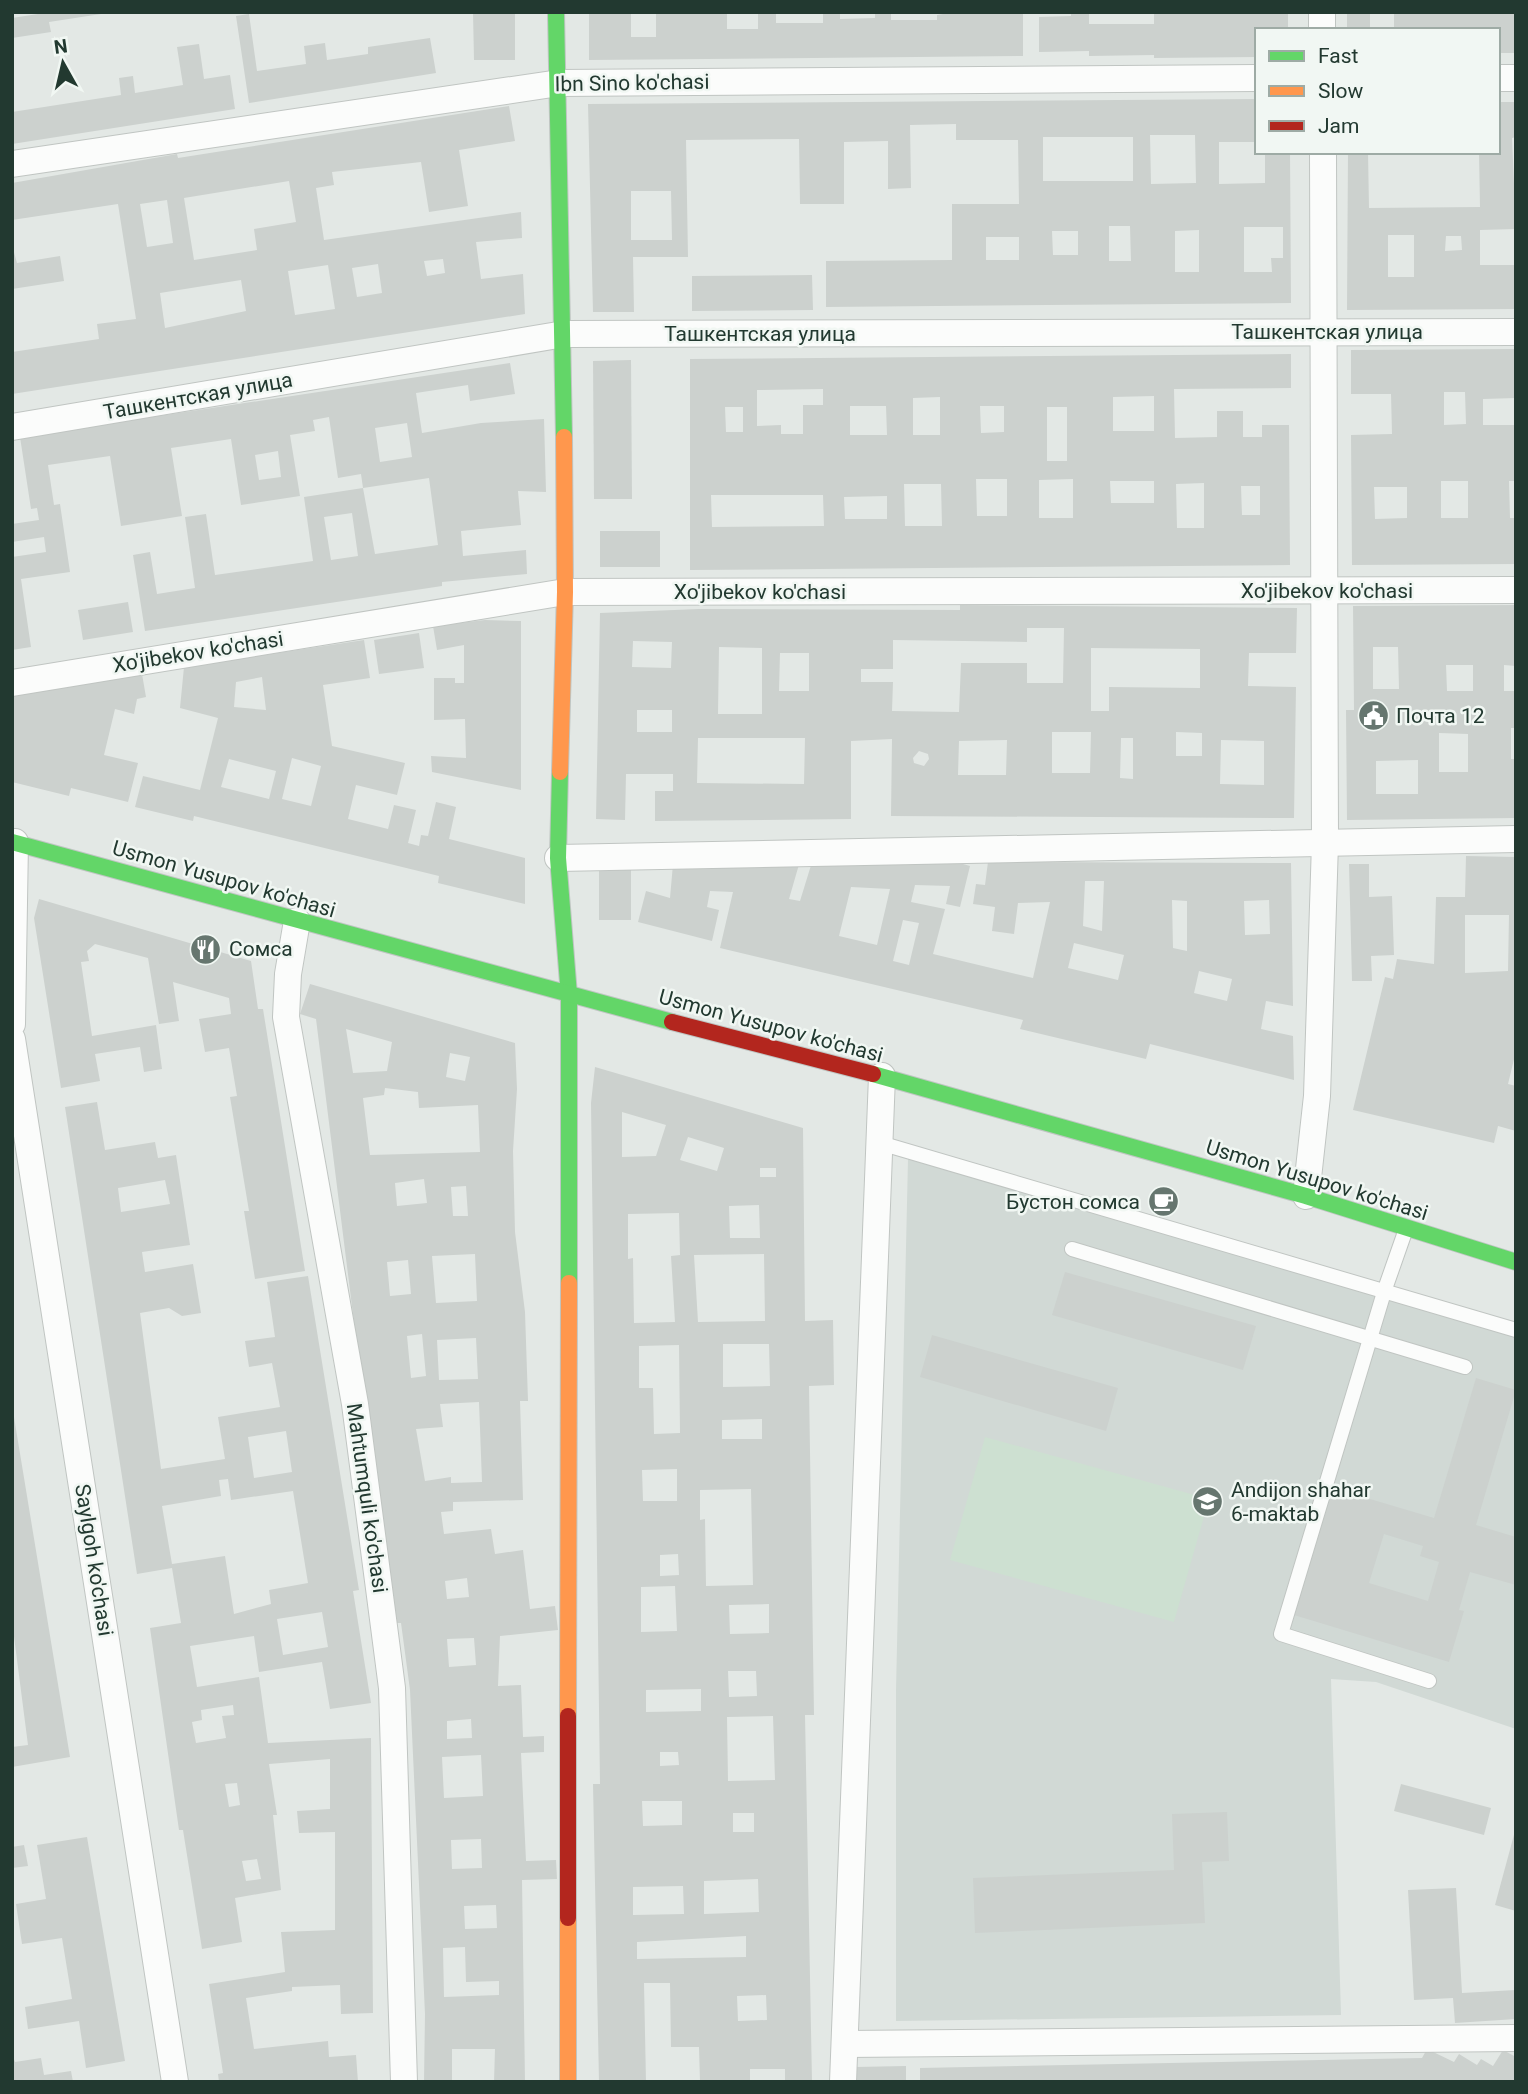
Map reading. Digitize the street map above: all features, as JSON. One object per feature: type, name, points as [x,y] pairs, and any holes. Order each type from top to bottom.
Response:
[{"type":"street","points":[[556,12],[564,334],[565,592],[558,858],[569,995],[568,2082]]},
{"type":"street","name":"Ibn Sino ko'chasi","points":[[12,164],[559,83],[1255,78]]},
{"type":"street","points":[[1306,1196],[1318,1096],[1325,842],[1323,154]]},
{"type":"street","name":"Ташкентская улица","points":[[12,427],[564,334],[1516,332]]},
{"type":"street","name":"Xo'jibekov ko'chasi","points":[[12,683],[565,592],[1516,590]]},
{"type":"street","points":[[558,858],[1516,839]]},
{"type":"street","points":[[12,1024],[14,842]]},
{"type":"street","name":"Usmon Yusupov ko'chasi","points":[[14,842],[569,995],[882,1076],[1306,1196],[1516,1262]]},
{"type":"street","name":"Mahtumquli ko'chasi","points":[[298,921],[288,974],[286,1017],[355,1404],[392,1688],[404,2082]]},
{"type":"street","name":"Saylgoh ko'chasi","points":[[12,1039],[175,2082]]},
{"type":"street","points":[[843,2082],[882,1076]]},
{"type":"street","points":[[845,2044],[1516,2038]]},
{"type":"lane","points":[[880,1143],[1385,1289],[1516,1330]]},
{"type":"lane","points":[[1407,1228],[1385,1289],[1281,1634],[1429,1681]]},
{"type":"lane","points":[[1072,1249],[1465,1367]]},
{"type":"shaded area","name":"Andijon shahar 6-maktab","points":[[908,1159],[1516,1336],[1516,1729],[1376,1682],[1331,1679],[1341,2015],[896,2021],[896,1690]]},
{"type":"green space","points":[[985,1437],[1209,1499],[1174,1622],[950,1560]]},
{"type":"building","points":[[51,12],[101,14],[49,22],[51,32],[12,38],[12,18]]},
{"type":"building","points":[[473,12],[515,12],[515,60],[474,60]]},
{"type":"building","points":[[589,12],[631,12],[631,37],[656,37],[656,12],[727,12],[727,29],[758,29],[758,12],[776,12],[776,23],[823,23],[823,12],[840,12],[840,19],[875,18],[875,12],[891,12],[891,20],[937,20],[937,15],[955,12],[1023,12],[1023,56],[589,60]]},
{"type":"building","points":[[1071,12],[1089,12],[1089,24],[1154,24],[1154,13],[1288,12],[1288,28],[1255,28],[1255,57],[1154,58],[1154,55],[1089,56],[1089,51],[1039,52],[1039,17],[1071,16]]},
{"type":"building","points":[[1347,12],[1370,12],[1370,28],[1347,28]]},
{"type":"building","points":[[1394,12],[1514,12],[1516,53],[1500,53],[1500,28],[1394,28]]},
{"type":"building","points":[[249,14],[257,71],[306,64],[304,46],[325,43],[327,60],[368,54],[368,47],[430,38],[436,73],[249,103],[236,16]]},
{"type":"building","points":[[199,44],[204,79],[230,75],[235,109],[12,144],[12,112],[121,95],[119,78],[133,76],[135,93],[183,85],[177,47]]},
{"type":"building","points":[[1255,99],[1255,142],[1219,142],[1219,184],[1265,183],[1265,154],[1290,154],[1291,303],[826,307],[826,261],[952,260],[952,204],[1019,204],[1018,140],[956,140],[956,124],[910,125],[911,188],[888,189],[888,141],[844,142],[844,204],[800,204],[799,139],[686,140],[688,257],[633,257],[634,312],[593,312],[588,104]],"holes":[[[1150,135],[1195,135],[1196,183],[1151,184]],[[1043,137],[1133,137],[1133,181],[1043,181]],[[631,191],[671,191],[672,240],[631,240]],[[1109,226],[1130,226],[1131,261],[1109,261]],[[1244,227],[1283,227],[1283,258],[1271,258],[1272,272],[1244,272]],[[1199,230],[1199,272],[1175,272],[1175,231]],[[1052,231],[1078,231],[1078,255],[1053,255]],[[986,237],[1019,237],[1019,260],[986,260]]]},
{"type":"building","points":[[1500,102],[1516,102],[1516,137],[1512,138],[1516,229],[1480,230],[1480,265],[1516,265],[1516,309],[1347,310],[1348,154],[1368,154],[1369,208],[1480,207],[1479,154],[1500,154]],"holes":[[[1388,235],[1414,235],[1414,277],[1388,277]],[[1446,236],[1461,236],[1462,250],[1445,251]]]},
{"type":"building","points":[[509,106],[515,141],[459,150],[468,206],[429,212],[421,162],[332,172],[334,185],[316,188],[324,240],[521,212],[522,238],[476,242],[481,279],[523,274],[525,314],[12,394],[12,352],[99,339],[97,324],[136,319],[118,204],[12,220],[12,183],[177,154],[178,158]],"holes":[[[289,181],[296,222],[254,229],[257,250],[194,260],[184,198]],[[167,200],[173,243],[147,247],[140,204]],[[443,259],[445,273],[427,276],[424,261]],[[378,264],[382,293],[357,297],[352,268]],[[328,265],[335,309],[295,315],[288,271]],[[241,280],[246,311],[165,328],[160,293]]]},
{"type":"building","points":[[12,245],[17,263],[60,256],[64,281],[12,289]]},
{"type":"building","points":[[812,275],[813,310],[692,311],[692,276]]},
{"type":"building","points":[[1516,349],[1516,398],[1483,399],[1483,425],[1516,425],[1516,481],[1509,481],[1510,518],[1516,518],[1516,564],[1352,565],[1351,435],[1392,434],[1391,394],[1351,394],[1351,350]],"holes":[[[1444,392],[1465,392],[1466,424],[1444,425]],[[1441,481],[1468,481],[1468,518],[1441,518]],[[1374,487],[1407,487],[1407,518],[1375,519]]]},
{"type":"building","points":[[1291,354],[1291,388],[1174,389],[1175,438],[1217,437],[1217,411],[1243,411],[1243,437],[1262,437],[1262,425],[1289,425],[1290,565],[690,570],[690,359]],"holes":[[[823,389],[823,405],[803,405],[803,434],[781,434],[781,425],[757,426],[757,390]],[[1154,396],[1154,431],[1113,431],[1113,397]],[[940,397],[940,435],[913,435],[913,398]],[[850,406],[886,406],[887,435],[850,435]],[[980,406],[1004,406],[1004,432],[981,433]],[[725,407],[743,407],[743,432],[726,432]],[[1047,407],[1067,407],[1067,461],[1047,461]],[[976,479],[1007,479],[1007,516],[977,516]],[[1073,479],[1073,518],[1039,518],[1039,480]],[[1110,481],[1154,481],[1154,503],[1111,503]],[[1204,483],[1204,528],[1177,528],[1176,484]],[[904,484],[941,484],[942,526],[905,526]],[[1241,486],[1260,486],[1260,515],[1242,515]],[[711,495],[823,495],[824,526],[712,527]],[[887,496],[887,519],[845,519],[844,497]]]},
{"type":"building","points":[[631,360],[632,499],[594,499],[593,361]]},
{"type":"building","points":[[510,363],[515,394],[470,401],[468,385],[416,393],[422,433],[481,423],[544,419],[546,492],[518,491],[521,525],[461,531],[463,556],[526,550],[527,574],[442,582],[442,586],[145,631],[133,555],[150,552],[157,594],[195,588],[185,517],[206,514],[215,575],[313,561],[304,497],[363,488],[361,474],[338,478],[329,417],[313,420],[315,431],[290,435],[300,496],[241,505],[231,439],[171,448],[182,516],[121,526],[110,456],[48,465],[54,505],[60,504],[70,572],[21,579],[31,647],[12,650],[12,557],[46,552],[44,537],[12,542],[12,524],[39,520],[37,508],[31,509],[20,437]],"holes":[[[407,423],[412,457],[380,462],[375,428]],[[278,451],[281,477],[259,480],[255,455]],[[429,478],[438,545],[375,554],[363,488]],[[352,513],[358,556],[331,560],[324,517]]]},
{"type":"building","points":[[600,531],[660,531],[660,567],[600,567]]},
{"type":"building","points":[[128,602],[133,632],[83,640],[78,610]]},
{"type":"building","points":[[960,605],[1297,608],[1296,653],[1249,653],[1248,686],[1296,687],[1294,818],[891,816],[892,739],[851,741],[851,819],[655,821],[655,791],[673,791],[673,774],[626,774],[625,820],[596,819],[600,613],[699,609],[960,610]],"holes":[[[1027,628],[1064,628],[1063,683],[1027,683],[1027,663],[961,663],[959,712],[892,711],[893,682],[861,682],[861,669],[893,669],[893,640],[1027,642]],[[633,641],[672,642],[671,668],[632,667]],[[719,647],[762,648],[762,714],[718,714]],[[1091,648],[1200,649],[1200,688],[1109,687],[1109,711],[1091,711]],[[780,653],[809,653],[809,691],[779,691]],[[637,710],[672,710],[672,732],[637,732]],[[1052,732],[1091,732],[1090,773],[1052,773]],[[1176,732],[1202,733],[1202,756],[1176,756]],[[698,738],[805,738],[804,784],[697,783]],[[1121,738],[1133,738],[1133,779],[1120,778]],[[1007,740],[1006,775],[958,775],[959,741]],[[1221,740],[1264,741],[1264,785],[1220,784]],[[919,751],[928,754],[929,759],[924,766],[914,763],[913,758]]]},
{"type":"building","points":[[1516,605],[1516,666],[1504,665],[1504,691],[1516,691],[1516,728],[1511,728],[1511,759],[1516,759],[1516,818],[1347,820],[1346,710],[1354,710],[1353,606]],"holes":[[[1373,647],[1398,647],[1399,689],[1373,689]],[[1446,665],[1473,665],[1473,691],[1447,691]],[[1439,733],[1468,734],[1468,772],[1439,772]],[[1418,760],[1418,794],[1376,794],[1376,761]]]},
{"type":"building","points":[[485,620],[521,621],[521,790],[432,772],[431,756],[466,758],[465,719],[434,720],[434,678],[455,678],[455,683],[464,683],[464,645],[437,650],[433,626]]},
{"type":"building","points":[[419,633],[424,668],[379,674],[374,640]]},
{"type":"building","points":[[364,640],[370,678],[323,685],[332,746],[405,763],[397,795],[356,785],[348,819],[388,829],[394,805],[416,810],[408,843],[419,846],[421,835],[428,836],[436,802],[456,807],[449,839],[525,858],[525,904],[438,883],[439,876],[194,816],[193,821],[135,807],[143,776],[200,790],[218,718],[180,708],[184,667]],"holes":[[[262,677],[266,710],[234,707],[236,682]],[[292,758],[321,766],[311,806],[282,799]],[[229,759],[276,771],[269,799],[221,787]]]},
{"type":"building","points":[[142,674],[146,697],[137,699],[134,714],[115,709],[104,755],[138,763],[128,802],[71,788],[69,796],[12,782],[12,694]]},
{"type":"building","points":[[1466,856],[1516,857],[1516,1051],[1508,1084],[1516,1086],[1516,1131],[1498,1126],[1494,1143],[1353,1110],[1385,977],[1393,979],[1397,959],[1434,964],[1436,897],[1465,897]],"holes":[[[1465,915],[1509,915],[1508,971],[1465,973]]]},
{"type":"building","points":[[800,861],[789,899],[800,901],[812,862],[896,865],[956,862],[970,866],[960,907],[946,904],[950,886],[915,885],[911,902],[945,909],[933,954],[1033,978],[1050,902],[1018,903],[1014,934],[992,931],[995,907],[973,904],[976,884],[985,885],[988,862],[1291,863],[1293,1006],[1266,1001],[1261,1029],[1293,1036],[1294,1080],[1150,1044],[1146,1059],[1020,1029],[1023,1020],[720,948],[733,892],[710,891],[707,907],[719,910],[712,941],[638,922],[646,891],[670,898],[673,864]],"holes":[[[1085,881],[1104,881],[1102,931],[1083,926]],[[851,887],[890,889],[877,945],[839,936]],[[1172,900],[1187,901],[1187,951],[1173,948]],[[1269,900],[1270,934],[1245,935],[1244,901]],[[903,920],[919,923],[909,965],[893,961]],[[1074,943],[1124,955],[1118,980],[1068,968]],[[1199,971],[1232,979],[1227,1001],[1194,993]]]},
{"type":"building","points":[[1349,864],[1369,864],[1369,897],[1392,896],[1394,955],[1371,956],[1372,981],[1352,981]]},
{"type":"building","points":[[631,868],[631,920],[599,920],[599,869]]},
{"type":"building","points":[[39,899],[251,961],[258,1009],[263,1009],[305,1271],[255,1279],[244,1211],[249,1211],[230,1097],[237,1096],[229,1048],[205,1052],[199,1019],[231,1014],[229,998],[173,982],[179,1021],[159,1024],[148,958],[95,944],[87,951],[89,961],[81,962],[92,1036],[156,1025],[162,1069],[144,1072],[140,1047],[95,1054],[100,1081],[61,1088],[34,918]]},
{"type":"building","points":[[310,984],[515,1043],[515,1232],[525,1312],[528,1401],[520,1401],[523,1500],[453,1502],[453,1511],[441,1512],[444,1534],[491,1529],[495,1554],[523,1550],[530,1609],[555,1606],[558,1630],[500,1636],[498,1686],[521,1685],[523,1737],[544,1736],[544,1752],[521,1753],[526,1861],[556,1860],[557,1879],[522,1880],[525,2082],[494,2082],[495,2049],[452,2049],[452,2082],[424,2082],[425,2014],[410,1690],[401,1623],[396,1623],[365,1410],[316,1019],[300,1014]],"holes":[[[346,1029],[392,1042],[387,1071],[353,1073]],[[450,1053],[470,1057],[465,1081],[446,1077]],[[385,1088],[418,1092],[419,1108],[478,1105],[480,1152],[370,1155],[363,1098],[384,1095]],[[424,1179],[427,1203],[397,1206],[395,1183]],[[466,1186],[468,1216],[453,1216],[451,1187]],[[475,1254],[477,1301],[436,1303],[432,1256]],[[408,1260],[411,1294],[390,1296],[387,1262]],[[422,1334],[426,1376],[411,1378],[407,1336]],[[476,1338],[478,1379],[439,1380],[437,1340]],[[479,1402],[482,1482],[451,1483],[451,1477],[425,1481],[416,1429],[443,1427],[440,1404]],[[467,1578],[469,1597],[447,1599],[445,1581]],[[474,1638],[476,1665],[449,1667],[447,1639]],[[471,1719],[472,1738],[447,1739],[447,1721]],[[481,1755],[483,1796],[444,1798],[442,1757]],[[481,1839],[482,1868],[452,1869],[451,1840]],[[496,1905],[497,1928],[465,1929],[464,1906]],[[465,1947],[466,1982],[499,1981],[499,1995],[444,1997],[443,1948]]]},
{"type":"building","points":[[595,1067],[803,1128],[805,1321],[833,1320],[834,1385],[809,1386],[814,1715],[805,1715],[812,2082],[785,2082],[785,2069],[750,2069],[750,2082],[700,2082],[699,2047],[671,2047],[670,1983],[644,1983],[646,2082],[599,2082],[593,1784],[600,1784],[591,1103]],"holes":[[[622,1112],[666,1125],[656,1156],[622,1157]],[[688,1137],[724,1148],[717,1171],[680,1160]],[[760,1168],[776,1168],[776,1177],[760,1177]],[[759,1205],[760,1238],[730,1238],[729,1206]],[[679,1213],[680,1255],[671,1256],[675,1322],[634,1323],[633,1258],[628,1259],[628,1214]],[[764,1254],[765,1321],[698,1322],[694,1255]],[[723,1344],[769,1344],[770,1386],[723,1387]],[[679,1345],[680,1433],[654,1434],[653,1388],[639,1388],[639,1346]],[[762,1419],[762,1439],[722,1439],[722,1420]],[[677,1469],[677,1501],[643,1501],[642,1470]],[[751,1489],[753,1585],[706,1586],[705,1519],[700,1520],[700,1490]],[[678,1554],[679,1575],[660,1576],[660,1555]],[[675,1586],[677,1631],[641,1632],[641,1587]],[[769,1604],[769,1633],[730,1634],[729,1605]],[[728,1671],[756,1671],[757,1696],[729,1697]],[[701,1689],[701,1711],[646,1712],[646,1690]],[[773,1716],[775,1780],[728,1781],[727,1717]],[[660,1752],[678,1752],[679,1765],[660,1766]],[[642,1801],[682,1801],[682,1825],[643,1826]],[[733,1813],[754,1813],[754,1832],[733,1832]],[[758,1879],[759,1912],[704,1914],[704,1881]],[[683,1886],[684,1914],[633,1915],[633,1887]],[[746,1936],[746,1957],[637,1959],[637,1942]],[[766,1995],[767,2020],[738,2021],[737,1996]]]},
{"type":"building","points":[[97,1102],[105,1150],[155,1142],[158,1158],[176,1155],[190,1245],[142,1252],[145,1272],[193,1264],[201,1313],[182,1316],[169,1308],[140,1313],[161,1469],[225,1459],[218,1417],[280,1407],[272,1363],[249,1367],[245,1341],[275,1337],[267,1282],[308,1276],[359,1590],[353,1591],[371,1703],[330,1709],[322,1662],[259,1672],[254,1636],[190,1646],[197,1687],[259,1677],[268,1743],[371,1738],[373,2013],[341,2014],[340,1985],[292,1987],[292,1991],[246,1998],[254,2049],[328,2041],[329,2057],[356,2055],[358,2082],[219,2082],[218,2074],[223,2073],[209,1984],[285,1972],[281,1932],[335,1930],[335,1832],[299,1833],[297,1811],[330,1809],[330,1759],[269,1764],[277,1815],[273,1815],[281,1890],[235,1898],[242,1942],[202,1949],[183,1830],[179,1830],[150,1628],[181,1623],[172,1568],[137,1574],[65,1107]],"holes":[[[165,1180],[170,1204],[121,1212],[118,1188]],[[286,1431],[292,1472],[254,1478],[248,1437]],[[228,1479],[231,1500],[293,1491],[308,1583],[269,1590],[271,1604],[234,1614],[225,1556],[172,1564],[162,1506],[221,1496],[219,1480]],[[322,1612],[328,1647],[283,1655],[277,1619]],[[233,1705],[234,1715],[222,1716],[226,1738],[196,1743],[192,1722],[202,1720],[201,1710]],[[237,1783],[240,1805],[229,1807],[225,1784]],[[257,1859],[261,1879],[246,1881],[242,1861]]]},
{"type":"building","points":[[1065,1272],[1256,1326],[1243,1370],[1052,1315]]},
{"type":"building","points":[[932,1335],[1118,1388],[1106,1431],[920,1377]]},
{"type":"building","points":[[1476,1378],[1516,1390],[1476,1525],[1516,1537],[1516,1585],[1470,1572],[1459,1610],[1464,1611],[1449,1662],[1294,1615],[1333,1488],[1434,1518]],"holes":[[[1384,1534],[1423,1546],[1420,1556],[1439,1562],[1428,1601],[1369,1583]]]},
{"type":"building","points":[[12,1405],[70,1757],[12,1767],[12,1747],[28,1745],[12,1621]]},
{"type":"building","points":[[1401,1784],[1491,1808],[1484,1835],[1394,1811]]},
{"type":"building","points":[[1227,1812],[1229,1861],[1202,1862],[1205,1923],[975,1933],[973,1878],[1174,1870],[1172,1814]]},
{"type":"building","points":[[1516,1831],[1516,1911],[1495,1905]]},
{"type":"building","points":[[87,1837],[125,2061],[86,2068],[79,2021],[28,2029],[25,2007],[72,1999],[62,1938],[22,1944],[16,1904],[46,1899],[37,1845]]},
{"type":"building","points":[[24,1845],[28,1866],[12,1868],[12,1847]]},
{"type":"building","points":[[1456,1888],[1462,1993],[1516,1990],[1516,2019],[1455,2023],[1453,1998],[1414,2000],[1408,1890]]},
{"type":"building","points":[[1427,2049],[1454,2062],[1459,2054],[1477,2065],[1481,2059],[1493,2066],[1503,2050],[1516,2057],[1516,2082],[920,2082],[920,2068],[1422,2058]]},
{"type":"building","points":[[12,2054],[15,2062],[41,2058],[44,2075],[71,2071],[73,2082],[12,2082]]},
{"type":"building","points":[[906,2066],[906,2082],[855,2082],[855,2067]]},
{"type":"traffic: fast","points":[[556,12],[564,437]]},
{"type":"traffic: fast","points":[[560,772],[558,858],[569,995],[569,1283]]},
{"type":"traffic: fast","points":[[12,842],[672,1022]]},
{"type":"traffic: fast","points":[[873,1074],[1306,1196],[1516,1262]]},
{"type":"traffic: slow","points":[[560,772],[565,592],[564,437]]},
{"type":"traffic: slow","points":[[568,1716],[569,1283]]},
{"type":"traffic: slow","points":[[568,1918],[568,2082]]},
{"type":"traffic: jam","points":[[672,1022],[873,1074]]},
{"type":"traffic: jam","points":[[568,1716],[568,1918]]},
{"type":"place","name":"Почта 12","points":[[1373,716]]},
{"type":"place","name":"Сомса","points":[[206,949]]},
{"type":"place","name":"Бустон сомса","points":[[1163,1202]]},
{"type":"place","name":"Andijon shahar 6-maktab","points":[[1208,1502]]}]
